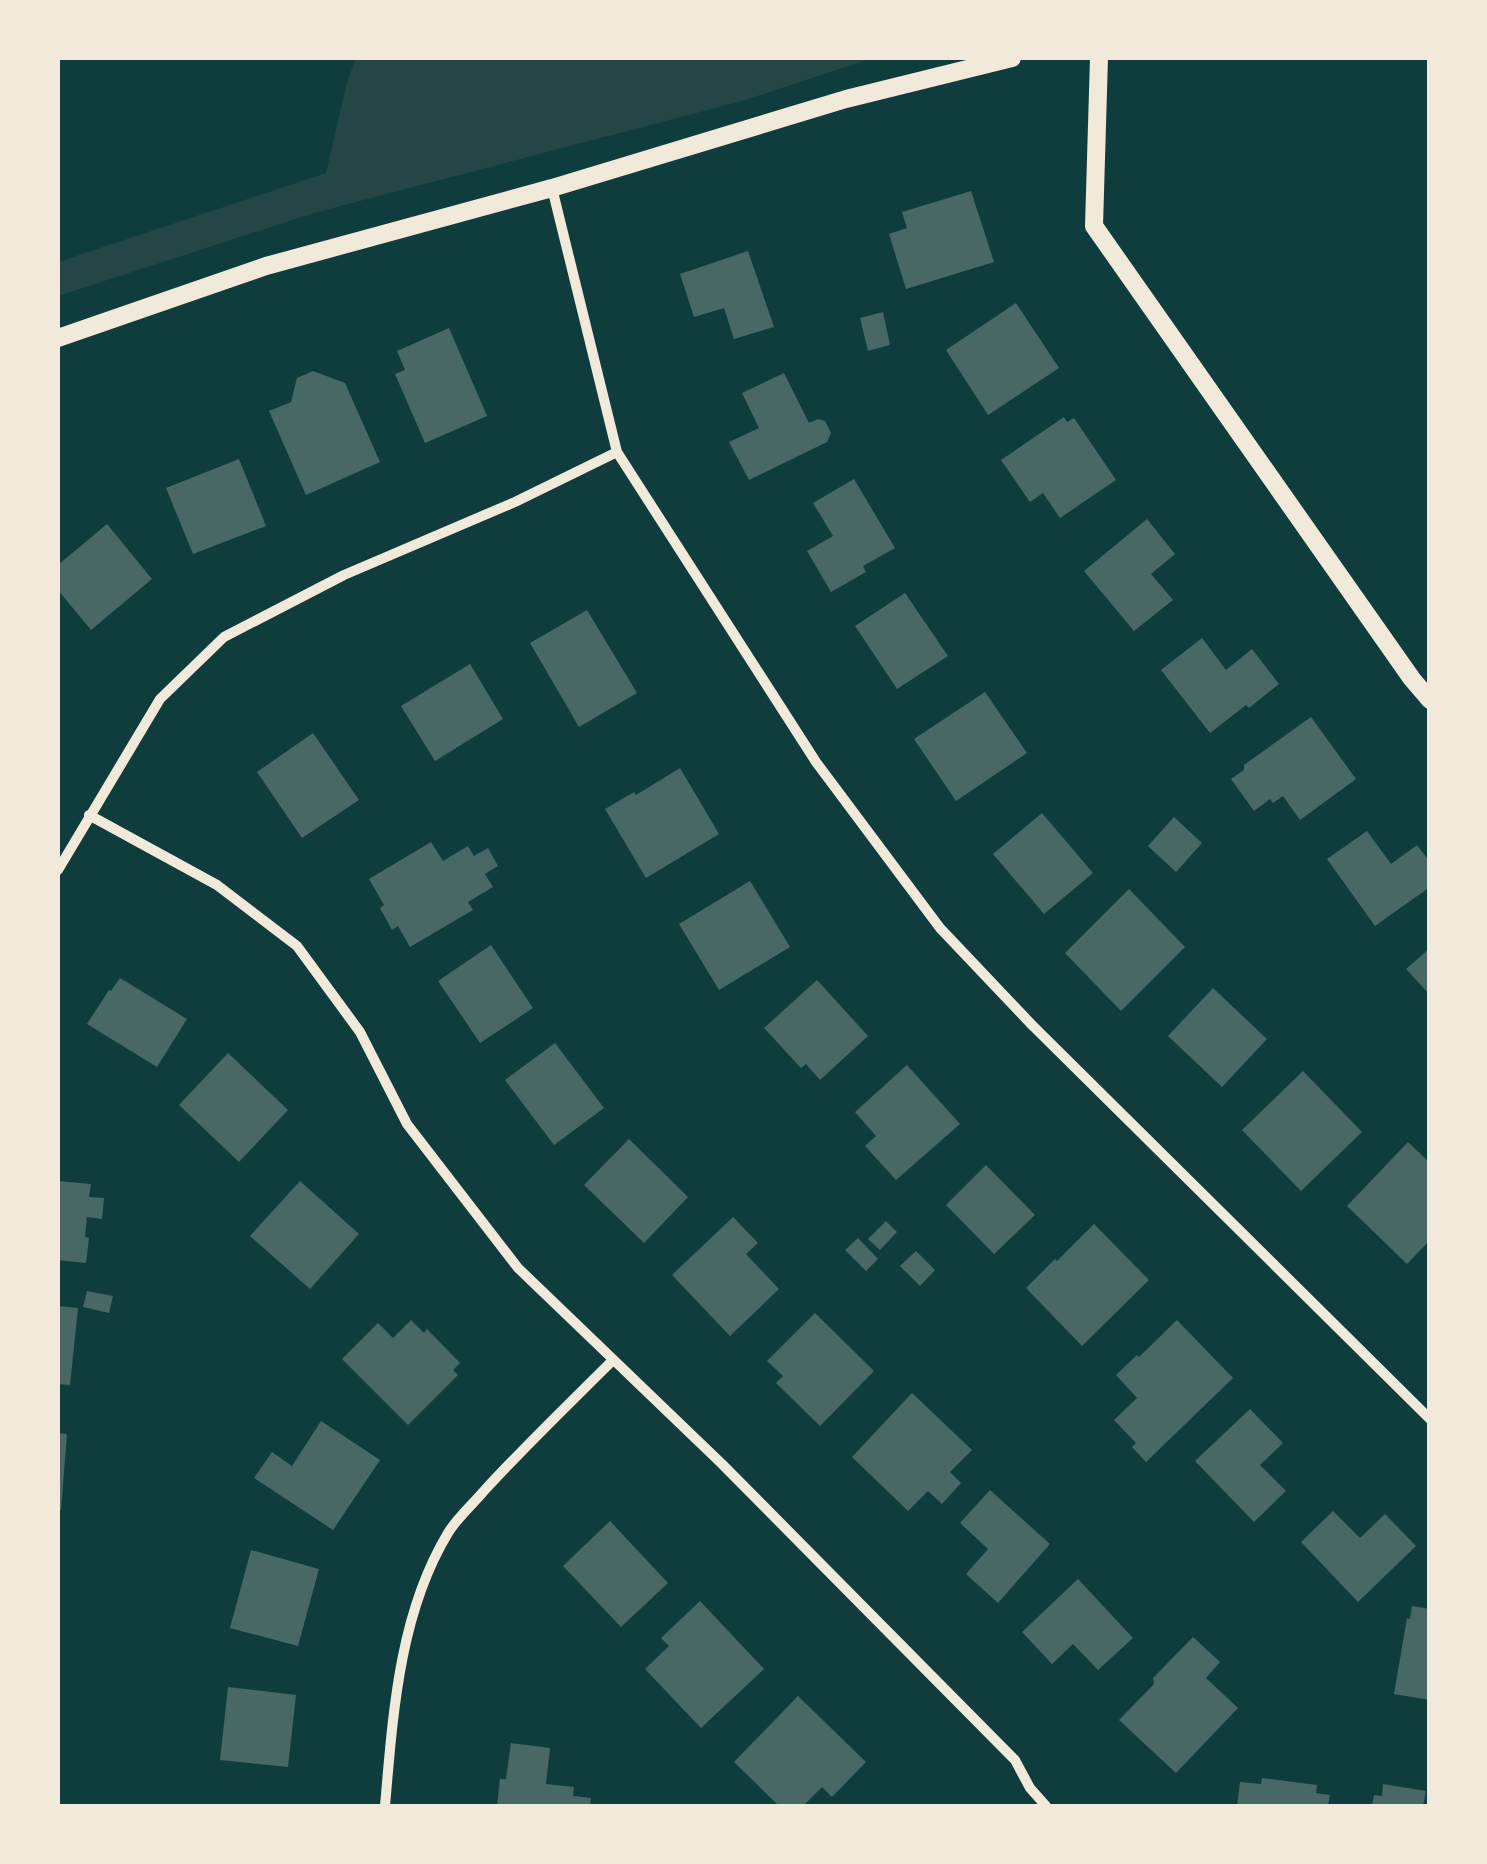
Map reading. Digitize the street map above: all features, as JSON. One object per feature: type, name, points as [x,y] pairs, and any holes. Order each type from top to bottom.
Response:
[{"type":"street","points":[[58,338],[266,266],[552,188],[846,99],[1012,58]]},
{"type":"street","points":[[1099,58],[1094,226],[1430,700]]},
{"type":"street","points":[[552,188],[617,452],[816,762],[940,928],[1032,1025],[1430,1418]]},
{"type":"street","points":[[58,870],[160,698],[224,637],[344,575],[515,502],[617,452]]},
{"type":"street","points":[[89,815],[217,885],[297,946],[360,1032],[407,1124],[518,1268],[722,1464],[1015,1760],[1030,1788],[1046,1806]]},
{"type":"street","points":[[384,1806],[404,1650],[426,1576],[450,1530],[505,1468],[612,1361]]},
{"type":"shaded area","points":[[356,58],[873,58],[742,101],[314,213],[58,296],[58,262],[326,173]]},
{"type":"building","points":[[971,191],[994,262],[906,289],[889,234],[907,228],[902,212]]},
{"type":"building","points":[[748,251],[774,327],[734,339],[724,308],[694,317],[680,274]]},
{"type":"building","points":[[1016,303],[1059,368],[988,415],[946,350]]},
{"type":"building","points":[[883,312],[890,345],[868,351],[860,318]]},
{"type":"building","points":[[449,328],[487,416],[425,443],[395,374],[405,370],[397,351]]},
{"type":"building","points":[[313,371],[345,383],[380,462],[306,495],[269,411],[291,402],[297,378]]},
{"type":"building","points":[[784,373],[809,423],[825,421],[831,433],[827,442],[749,480],[729,442],[759,428],[742,393]]},
{"type":"building","points":[[1064,417],[1067,422],[1074,418],[1116,480],[1060,518],[1043,493],[1030,502],[1001,460]]},
{"type":"building","points":[[239,459],[266,526],[193,554],[166,488]]},
{"type":"building","points":[[854,479],[895,548],[863,566],[866,572],[831,592],[807,551],[833,536],[813,503]]},
{"type":"building","points":[[1147,519],[1175,554],[1151,574],[1173,600],[1134,631],[1084,571]]},
{"type":"building","points":[[107,524],[152,579],[91,630],[58,590],[58,565]]},
{"type":"building","points":[[905,593],[948,656],[897,689],[855,626]]},
{"type":"building","points":[[587,610],[637,693],[579,727],[530,643]]},
{"type":"building","points":[[1202,638],[1226,670],[1252,649],[1279,684],[1210,733],[1161,670]]},
{"type":"building","points":[[470,664],[503,719],[435,761],[401,706]]},
{"type":"building","points":[[985,692],[1027,753],[956,801],[914,739]]},
{"type":"building","points":[[1311,717],[1356,779],[1300,820],[1283,796],[1273,803],[1270,799],[1254,811],[1231,779],[1244,770],[1244,765]]},
{"type":"building","points":[[313,733],[359,800],[302,838],[257,772]]},
{"type":"building","points":[[680,768],[719,834],[646,878],[605,809]]},
{"type":"building","points":[[1042,813],[1093,873],[1044,914],[993,854]]},
{"type":"building","points":[[1174,817],[1202,843],[1176,872],[1148,846]]},
{"type":"building","points":[[1367,831],[1391,864],[1417,845],[1430,862],[1430,887],[1375,926],[1327,859]]},
{"type":"building","points":[[431,842],[443,861],[468,846],[474,856],[488,848],[498,866],[485,874],[493,887],[468,902],[473,910],[410,947],[398,926],[392,930],[369,879]]},
{"type":"building","points":[[750,881],[790,947],[719,990],[679,924]]},
{"type":"building","points":[[1129,889],[1185,947],[1121,1011],[1065,953]]},
{"type":"building","points":[[491,945],[533,1008],[480,1043],[438,981]]},
{"type":"building","points":[[1430,948],[1430,995],[1406,969]]},
{"type":"building","points":[[120,978],[187,1019],[157,1067],[87,1024]]},
{"type":"building","points":[[817,980],[868,1036],[820,1080],[806,1064],[801,1068],[764,1028]]},
{"type":"building","points":[[1213,988],[1267,1039],[1222,1087],[1168,1036]]},
{"type":"building","points":[[555,1043],[604,1108],[554,1145],[505,1080]]},
{"type":"building","points":[[228,1053],[288,1110],[239,1162],[179,1105]]},
{"type":"building","points":[[907,1065],[960,1124],[896,1180],[865,1146],[876,1136],[855,1112]]},
{"type":"building","points":[[1303,1071],[1362,1132],[1301,1191],[1242,1130]]},
{"type":"building","points":[[629,1139],[688,1197],[644,1243],[584,1185]]},
{"type":"building","points":[[1408,1142],[1430,1163],[1430,1240],[1407,1264],[1347,1206]]},
{"type":"building","points":[[986,1165],[1035,1215],[994,1254],[946,1205]]},
{"type":"building","points":[[58,1181],[91,1184],[89,1197],[104,1198],[102,1219],[87,1217],[86,1263],[58,1260]]},
{"type":"building","points":[[300,1181],[359,1234],[310,1289],[250,1236]]},
{"type":"building","points":[[733,1217],[758,1243],[746,1254],[779,1289],[730,1336],[672,1275]]},
{"type":"building","points":[[886,1221],[897,1232],[880,1250],[868,1239]]},
{"type":"building","points":[[1094,1224],[1149,1280],[1082,1346],[1026,1288]]},
{"type":"building","points":[[858,1238],[878,1259],[866,1271],[845,1250]]},
{"type":"building","points":[[916,1251],[935,1270],[920,1286],[900,1266]]},
{"type":"building","points":[[87,1291],[113,1296],[109,1313],[83,1307]]},
{"type":"building","points":[[58,1306],[78,1308],[70,1385],[58,1384]]},
{"type":"building","points":[[815,1313],[874,1371],[820,1426],[776,1383],[783,1376],[767,1361]]},
{"type":"building","points":[[411,1320],[424,1333],[427,1329],[460,1363],[453,1370],[458,1375],[408,1425],[342,1359],[378,1323],[393,1338]]},
{"type":"building","points":[[1177,1320],[1233,1378],[1146,1462],[1132,1447],[1136,1443],[1114,1420],[1137,1398],[1116,1375]]},
{"type":"building","points":[[912,1393],[972,1450],[950,1472],[961,1483],[942,1504],[928,1491],[908,1511],[852,1457]]},
{"type":"building","points":[[1250,1409],[1283,1443],[1260,1465],[1286,1491],[1254,1522],[1195,1461]]},
{"type":"building","points":[[321,1421],[380,1460],[333,1530],[254,1478],[272,1452],[292,1466]]},
{"type":"building","points":[[58,1433],[67,1434],[61,1510],[58,1510]]},
{"type":"building","points":[[990,1490],[1050,1544],[998,1603],[966,1574],[988,1549],[960,1523]]},
{"type":"building","points":[[1333,1511],[1360,1538],[1385,1514],[1416,1546],[1358,1602],[1301,1542]]},
{"type":"building","points":[[610,1521],[668,1583],[621,1627],[563,1566]]},
{"type":"building","points":[[251,1550],[319,1569],[298,1646],[230,1628]]},
{"type":"building","points":[[1078,1579],[1133,1638],[1098,1670],[1073,1644],[1052,1664],[1022,1632]]},
{"type":"building","points":[[700,1601],[764,1669],[701,1728],[645,1669],[669,1646],[661,1638]]},
{"type":"building","points":[[1412,1606],[1430,1609],[1430,1700],[1394,1694]]},
{"type":"building","points":[[1193,1637],[1220,1662],[1206,1678],[1238,1708],[1176,1773],[1119,1720]]},
{"type":"building","points":[[228,1687],[296,1695],[288,1767],[220,1760]]},
{"type":"building","points":[[798,1696],[866,1762],[832,1797],[822,1787],[803,1806],[779,1806],[734,1762]]},
{"type":"building","points":[[511,1743],[550,1748],[546,1784],[574,1787],[573,1796],[591,1798],[590,1806],[497,1806]]},
{"type":"building","points":[[1262,1778],[1317,1785],[1316,1793],[1330,1795],[1328,1806],[1237,1806],[1240,1782],[1261,1784]]},
{"type":"building","points":[[1383,1784],[1426,1791],[1423,1806],[1372,1806],[1374,1795],[1382,1796]]}]
